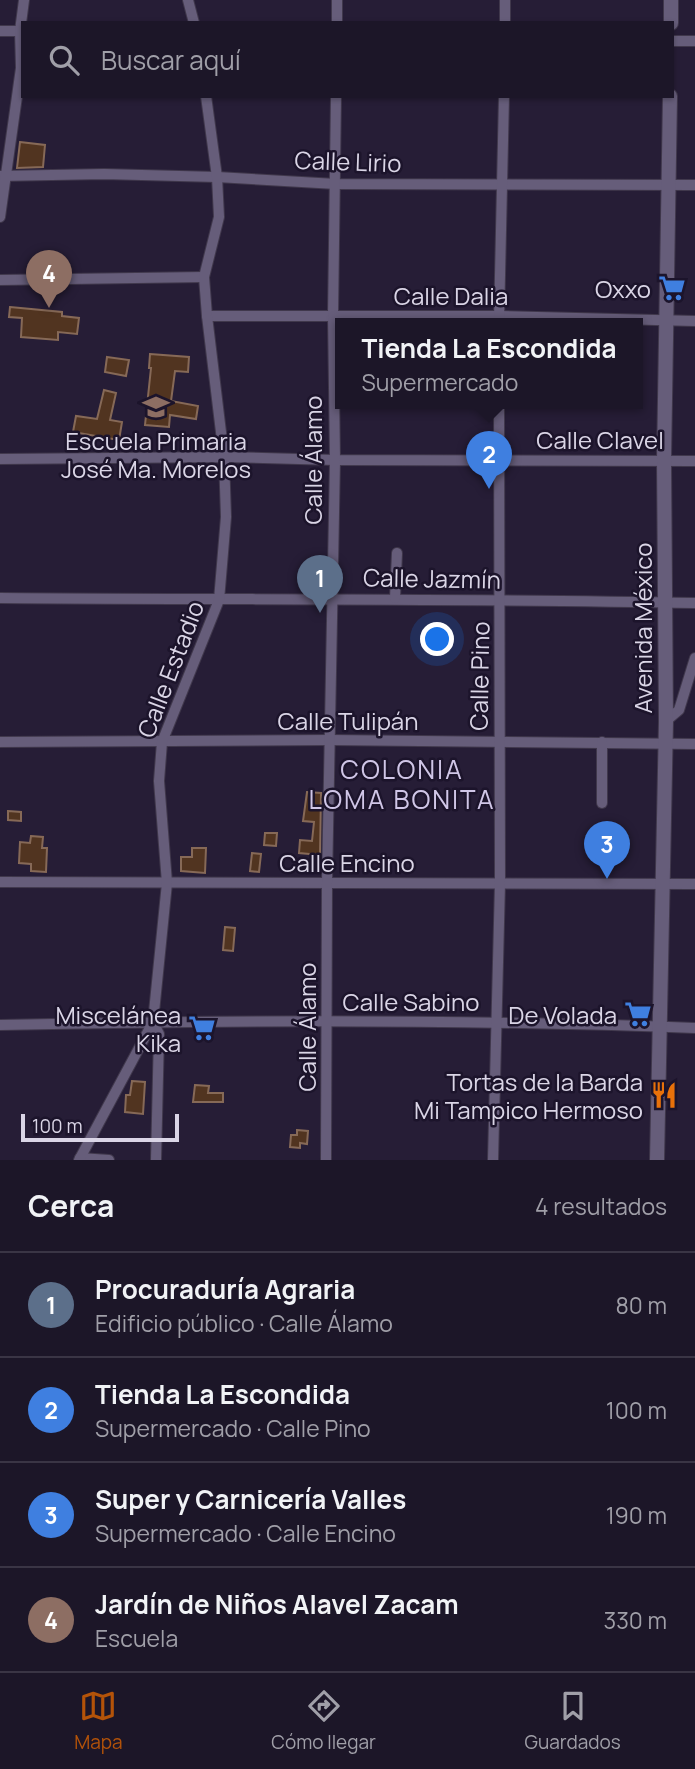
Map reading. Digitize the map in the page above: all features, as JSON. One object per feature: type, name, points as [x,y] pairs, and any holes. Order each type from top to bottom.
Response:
[{"type":"street","points":[[22,21],[24,0]]},
{"type":"street","points":[[188,0],[193,21]]},
{"type":"street","points":[[337,0],[337,21]]},
{"type":"street","points":[[505,0],[505,21]]},
{"type":"street","points":[[671,0],[671,21]]},
{"type":"street","points":[[0,31],[21,31],[21,68],[2,176],[0,217]]},
{"type":"street","points":[[674,41],[695,41]]},
{"type":"street","name":"Calle Estadio","points":[[153,1022],[167,883],[159,780],[162,742],[219,600],[226,517],[224,457],[204,277],[219,217],[217,177],[206,98]]},
{"type":"street","name":"Calle Álamo","points":[[326,1160],[327,883],[335,460],[333,316],[336,98]]},
{"type":"street","points":[[499,318],[504,98]]},
{"type":"street","name":"Avenida México","points":[[657,1160],[666,721],[664,460],[670,98]]},
{"type":"street","name":"Calle Lirio","points":[[2,176],[103,174],[336,184],[695,184]]},
{"type":"street","points":[[0,280],[204,277]]},
{"type":"street","name":"Calle Dalia","points":[[207,316],[444,318]]},
{"type":"street","name":"Calle Dalia","points":[[643,321],[695,321]]},
{"type":"street","name":"Calle Pino","points":[[493,1160],[500,883],[499,409]]},
{"type":"street","name":"Calle Clavel","points":[[0,459],[224,457],[695,461]]},
{"type":"street","points":[[395,598],[397,553]]},
{"type":"street","name":"Calle Jazmín","points":[[0,598],[395,598],[695,603]]},
{"type":"street","points":[[666,721],[679,710],[695,658]]},
{"type":"street","name":"Calle Tulipán","points":[[0,742],[330,740],[695,744]]},
{"type":"street","points":[[602,743],[602,803]]},
{"type":"street","name":"Calle Encino","points":[[0,882],[695,884]]},
{"type":"street","points":[[109,1160],[80,1159],[153,1022]]},
{"type":"street","points":[[153,1022],[159,1034],[156,1160]]},
{"type":"street","name":"Calle Sabino","points":[[0,1025],[496,1022],[695,1028]]},
{"type":"building","points":[[20,142],[45,145],[43,167],[17,168]]},
{"type":"building","points":[[10,307],[62,312],[62,316],[79,318],[77,334],[58,332],[58,340],[21,337],[22,318],[9,317]]},
{"type":"building","points":[[150,354],[189,357],[188,372],[175,371],[171,401],[198,406],[196,419],[170,415],[169,427],[145,425]]},
{"type":"building","points":[[107,357],[129,360],[126,376],[105,372]]},
{"type":"building","points":[[104,390],[116,393],[110,420],[122,422],[119,440],[73,432],[76,416],[97,419]]},
{"type":"building","points":[[307,792],[321,793],[320,855],[299,853],[300,840],[312,841],[314,822],[303,821]]},
{"type":"building","points":[[8,811],[21,812],[21,821],[8,820]]},
{"type":"building","points":[[265,833],[277,833],[276,846],[264,845]]},
{"type":"building","points":[[31,836],[43,837],[42,848],[47,848],[46,872],[31,871],[31,864],[19,863],[20,842],[30,843]]},
{"type":"building","points":[[192,848],[206,848],[205,873],[181,871],[181,857],[192,857]]},
{"type":"building","points":[[252,853],[261,854],[259,872],[250,871]]},
{"type":"building","points":[[225,927],[235,928],[233,951],[223,950]]},
{"type":"building","points":[[132,1081],[145,1082],[143,1114],[125,1112],[126,1095],[130,1095]]},
{"type":"building","points":[[195,1085],[209,1086],[208,1093],[223,1093],[223,1102],[193,1102]]},
{"type":"building","points":[[297,1130],[308,1131],[307,1144],[300,1143],[300,1148],[290,1147],[291,1135],[297,1135]]},
{"type":"place","name":"Oxxo","points":[[672,288]]},
{"type":"place","name":"Jardín de Niños Alavel Zacam","points":[[49,308]]},
{"type":"place","name":"Escuela Primaria José Ma. Morelos","points":[[156,407]]},
{"type":"place","name":"Tienda La Escondida","points":[[489,489]]},
{"type":"place","name":"Procuraduría Agraria","points":[[320,613]]},
{"type":"place","name":"Super y Carnicería Valles","points":[[607,879]]},
{"type":"place","name":"De Volada","points":[[638,1014]]},
{"type":"place","name":"Miscelánea Kika","points":[[202,1028]]},
{"type":"place","name":"Tortas de la Barda Mi Tampico Hermoso","points":[[664,1095]]},
{"type":"district","name":"COLONIA LOMA BONITA","points":[[402,784]]}]
